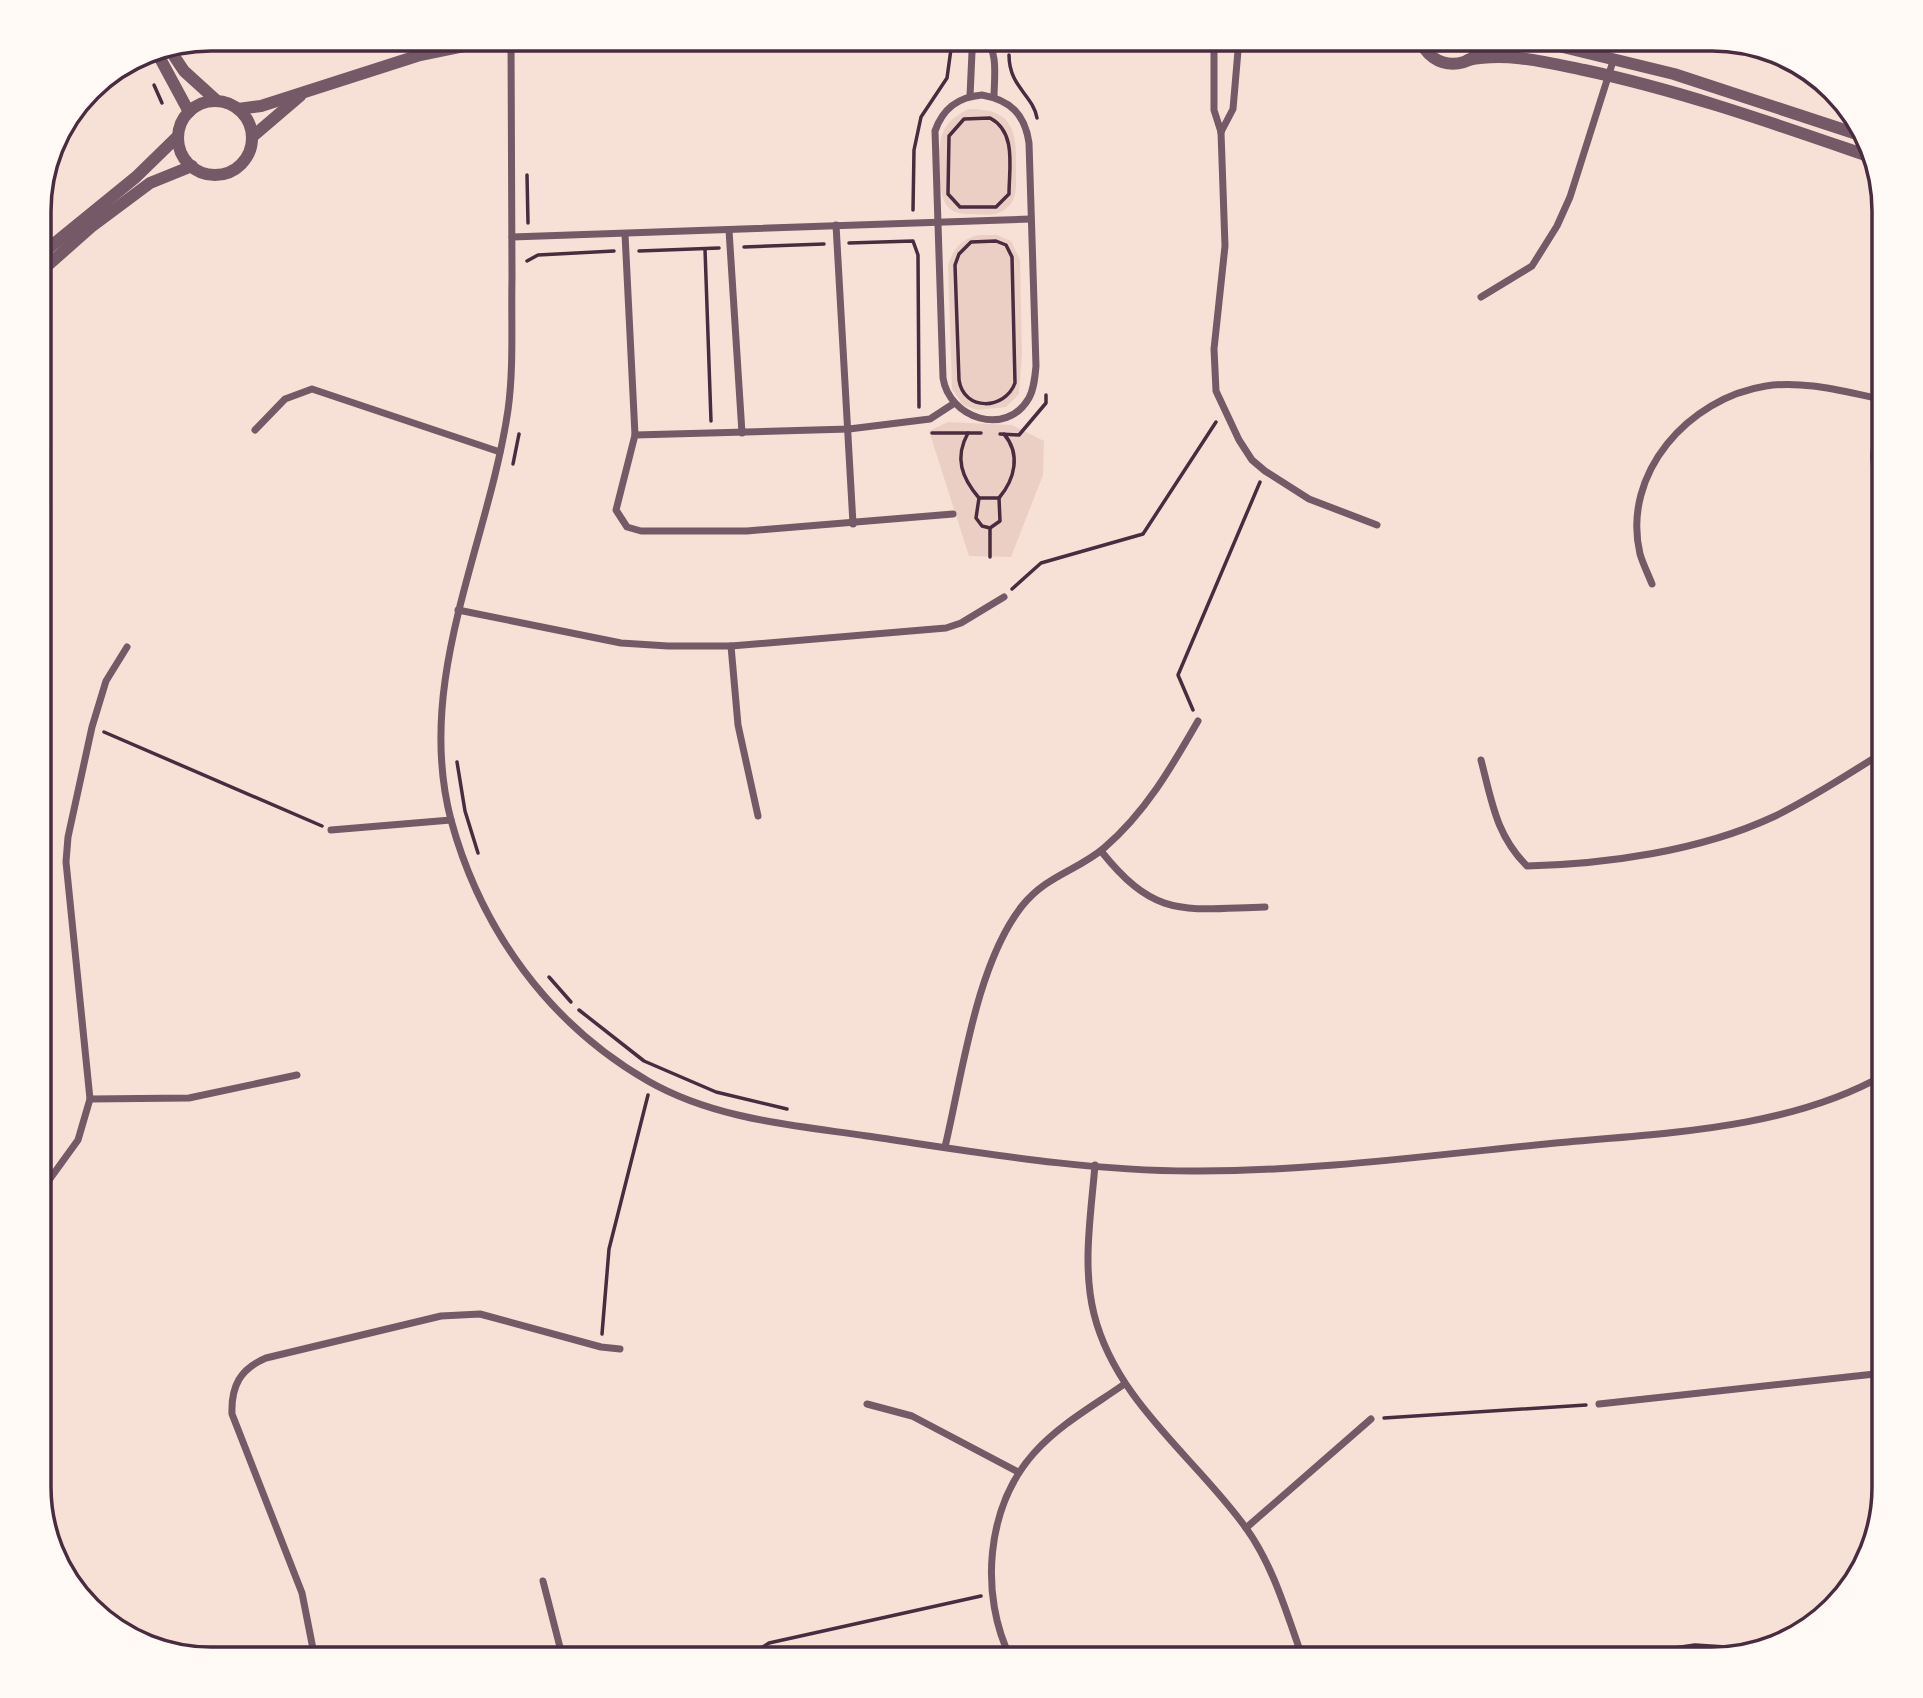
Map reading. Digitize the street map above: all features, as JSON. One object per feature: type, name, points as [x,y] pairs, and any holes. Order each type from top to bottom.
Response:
[{"type":"street","points":[[173,55],[184,71],[217,101],[239,108],[261,106],[438,51]]},
{"type":"street","points":[[510,51],[511,379],[492,494],[458,610],[441,717],[441,765],[451,820],[470,875],[498,936],[519,967],[564,1019],[603,1052],[651,1083],[720,1111],[945,1147],[1095,1165],[1195,1172],[1289,1168],[1685,1129],[1765,1118],[1823,1102],[1872,1080]]},
{"type":"street","points":[[970,96],[973,51]]},
{"type":"street","points":[[993,51],[994,97]]},
{"type":"street","points":[[1214,51],[1214,110],[1221,132],[1224,246],[1214,370],[1216,391],[1245,450],[1265,471],[1309,499],[1377,525]]},
{"type":"street","points":[[1221,132],[1233,109],[1237,51]]},
{"type":"street","points":[[1427,51],[1441,62],[1457,64],[1489,56],[1527,58],[1608,75],[1741,112],[1862,154]]},
{"type":"street","points":[[1468,60],[1479,51]]},
{"type":"street","points":[[1585,51],[1674,74],[1852,132]]},
{"type":"street","points":[[1481,298],[1532,266],[1557,226],[1570,197],[1614,58]]},
{"type":"street","points":[[160,59],[189,112]]},
{"type":"street","points":[[178,136],[181,153],[192,166],[211,174],[232,171],[247,157],[253,137],[269,120],[312,88]]},
{"type":"street","points":[[970,96],[994,97],[1016,109],[1026,125],[1036,366],[1030,397],[1017,411],[1000,419],[969,416],[953,404],[943,378],[936,222],[935,131],[947,108],[970,96]]},
{"type":"street","points":[[51,246],[136,177],[178,136],[189,112],[202,103],[217,101]]},
{"type":"street","points":[[239,108],[249,121],[253,137]]},
{"type":"street","points":[[51,262],[91,227],[150,183],[192,166]]},
{"type":"street","points":[[512,237],[1031,219]]},
{"type":"street","points":[[836,225],[853,524]]},
{"type":"street","points":[[729,230],[742,433]]},
{"type":"street","points":[[625,234],[635,435],[616,503],[621,522],[634,530],[747,531],[853,524],[953,513]]},
{"type":"street","points":[[1652,584],[1640,554],[1638,515],[1642,486],[1656,459],[1682,427],[1710,405],[1738,393],[1768,386],[1801,384],[1872,397]]},
{"type":"street","points":[[255,430],[285,399],[312,389],[500,452]]},
{"type":"street","points":[[635,435],[849,429],[918,422],[937,416],[953,404]]},
{"type":"street","points":[[458,610],[621,643],[731,646],[946,628],[1004,597]]},
{"type":"street","points":[[731,646],[738,725],[758,816]]},
{"type":"street","points":[[51,1177],[78,1140],[90,1099],[66,862],[68,837],[92,727],[106,681],[127,647]]},
{"type":"street","points":[[945,1147],[982,989],[1012,921],[1022,906],[1049,881],[1101,851],[1147,804],[1198,721]]},
{"type":"street","points":[[1481,760],[1495,815],[1508,848],[1527,866],[1580,865],[1676,849],[1772,817],[1872,759]]},
{"type":"street","points":[[331,830],[451,820]]},
{"type":"street","points":[[1101,851],[1130,884],[1153,900],[1171,906],[1265,907]]},
{"type":"street","points":[[90,1099],[189,1098],[298,1075]]},
{"type":"street","points":[[1095,1165],[1088,1264],[1090,1289],[1103,1341],[1123,1385],[1246,1528],[1277,1586],[1298,1647]]},
{"type":"street","points":[[313,1647],[303,1593],[232,1414],[233,1391],[245,1370],[266,1359],[442,1316],[462,1314],[495,1318],[601,1347],[620,1349]]},
{"type":"street","points":[[1599,1404],[1872,1374]]},
{"type":"street","points":[[1006,1647],[992,1594],[994,1547],[999,1517],[1018,1472],[1054,1433],[1123,1385]]},
{"type":"street","points":[[867,1404],[912,1416],[1018,1472]]},
{"type":"street","points":[[1246,1528],[1371,1419]]},
{"type":"street","points":[[543,1581],[560,1647]]},
{"type":"path","points":[[977,109],[978,119]]},
{"type":"path","points":[[990,118],[997,122],[1008,138],[1009,194],[996,207],[960,207],[948,194],[949,136],[964,119],[978,119],[990,118]]},
{"type":"path","points":[[527,171],[527,274]]},
{"type":"path","points":[[527,261],[538,255],[912,242],[918,255],[919,433],[968,433],[1004,434],[1012,444],[1014,469],[999,498],[1000,521],[990,528],[982,526],[976,518],[979,498],[961,470],[961,450],[968,433]]},
{"type":"path","points":[[971,242],[1006,245],[1012,257],[1015,383],[1007,398],[1000,402],[972,402],[960,388],[955,265],[959,254],[971,242]]},
{"type":"path","points":[[705,249],[712,433]]},
{"type":"path","points":[[1212,414],[1215,423]]},
{"type":"path","points":[[1004,597],[1041,563],[1143,534],[1215,423],[1226,415]]},
{"type":"path","points":[[510,475],[520,424]]},
{"type":"path","points":[[1198,721],[1178,675],[1265,471]]},
{"type":"path","points":[[979,498],[999,498]]},
{"type":"path","points":[[990,528],[990,557]]},
{"type":"path","points":[[92,727],[331,830]]},
{"type":"path","points":[[455,752],[465,811],[479,858]]},
{"type":"path","points":[[544,971],[577,1009],[644,1060],[716,1092],[795,1111]]},
{"type":"path","points":[[601,1347],[609,1249],[651,1083]]},
{"type":"path","points":[[1371,1419],[1599,1404]]},
{"type":"path","points":[[763,1647],[769,1643],[992,1594]]},
{"type":"path","points":[[1682,1647],[1720,1647]]},
{"type":"shaded area","points":[[968,109],[984,110],[1004,118],[1014,135],[1015,193],[1009,206],[997,213],[963,214],[950,209],[944,201],[939,169],[941,137],[948,123]]},
{"type":"shaded area","points":[[980,235],[997,235],[1011,241],[1020,260],[1022,355],[1019,394],[1006,407],[977,410],[963,405],[952,389],[948,265],[959,245]]},
{"type":"shaded area","points":[[948,422],[1012,425],[1044,441],[1043,475],[1011,557],[969,556],[929,431]]}]
